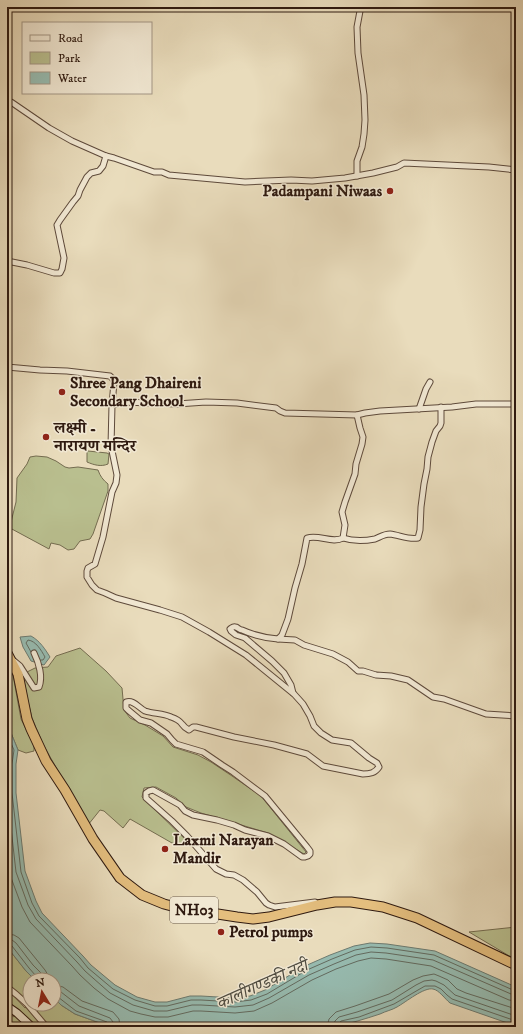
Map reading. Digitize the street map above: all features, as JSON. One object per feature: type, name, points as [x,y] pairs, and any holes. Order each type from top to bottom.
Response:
[{"type":"highway","name":"NH03","points":[[7,652],[18,674],[30,729],[46,761],[65,790],[92,839],[120,878],[142,895],[164,904],[253,919],[269,917],[335,902],[351,902],[384,907],[417,918],[516,965]]},
{"type":"street","points":[[357,176],[357,160],[362,147],[365,120],[364,95],[358,53],[357,27],[360,11],[359,7]]},
{"type":"street","points":[[7,102],[11,102],[49,128],[72,141],[106,156],[154,172],[162,172],[169,175],[245,182],[333,180],[373,173],[397,167],[404,163],[489,166],[516,170]]},
{"type":"street","points":[[7,261],[54,273],[60,273],[64,258],[58,225],[78,196],[87,177],[91,173],[99,171],[103,166],[106,156]]},
{"type":"street","points":[[7,367],[102,374],[110,376],[113,379],[111,446],[117,475],[103,537],[95,564],[88,568],[87,571],[87,577],[92,585],[97,590],[116,598],[182,617],[246,654],[294,694],[303,704],[314,726],[321,733],[332,740],[350,743],[377,763],[379,767],[370,774],[323,766],[307,754],[270,743],[234,737],[196,727],[189,730],[170,716],[145,711],[130,701],[126,702],[128,710],[135,717],[151,723],[167,734],[176,744],[203,752],[265,796],[304,843],[310,851],[310,854],[302,857],[284,844],[268,836],[217,820],[193,815],[185,811],[180,805],[153,790],[146,793],[146,798],[187,836],[216,869],[226,874],[234,875],[243,880],[269,905],[275,907],[317,902],[318,905]]},
{"type":"street","points":[[419,409],[430,382]]},
{"type":"street","points":[[112,405],[124,402],[178,404],[206,402],[237,403],[276,408],[285,413],[357,415],[402,409],[476,404],[516,404]]},
{"type":"street","points":[[278,639],[282,635],[288,619],[307,538],[315,537],[339,540],[343,538],[348,540],[358,540],[374,539],[389,534],[418,538],[420,530],[422,494],[428,469],[428,457],[436,431],[441,423],[441,407]]},
{"type":"street","points":[[343,538],[345,525],[342,512],[344,502],[355,474],[363,436],[357,415]]},
{"type":"street","points":[[294,694],[284,673],[245,638],[231,631],[230,628],[236,627],[268,638],[295,640],[304,645],[333,654],[348,662],[358,671],[408,680],[433,697],[486,714],[516,716]]},
{"type":"street","points":[[7,652],[14,662],[20,666],[34,688],[39,687],[41,682],[34,653]]},
{"type":"street","points":[[7,987],[27,1004],[44,1024]]},
{"type":"street","points":[[7,1006],[32,1027]]},
{"type":"green space","points":[[88,451],[109,454],[108,464],[98,465],[87,462]]},
{"type":"green space","points":[[30,457],[47,457],[69,468],[78,467],[98,470],[102,478],[108,484],[108,491],[93,534],[90,539],[80,541],[74,549],[68,550],[60,545],[51,543],[49,549],[10,528],[16,502],[17,478]]},
{"type":"green space","points":[[80,648],[106,671],[122,688],[124,710],[130,718],[163,736],[173,747],[198,755],[211,762],[261,796],[306,852],[304,854],[268,833],[186,807],[176,798],[156,787],[144,788],[142,797],[192,846],[172,843],[130,819],[123,828],[104,811],[100,810],[88,825],[43,744],[32,718],[23,674],[35,668],[48,667],[56,656]]},
{"type":"green space","points":[[7,661],[12,670],[21,719],[34,745],[34,751],[26,753],[18,750],[9,728],[7,721]]},
{"type":"green space","points":[[516,927],[516,960],[469,932]]},
{"type":"green space","points":[[7,947],[27,972],[22,972],[22,997],[7,982]]},
{"type":"green space","points":[[7,989],[22,1005],[22,1012],[62,1012],[62,1006],[75,1014],[111,1027],[7,1027],[7,1012],[14,1017],[19,1013],[7,1004]]},
{"type":"water","points":[[31,636],[40,643],[50,657],[44,665],[31,661],[23,647],[20,637]]},
{"type":"water","points":[[7,721],[18,750],[16,764],[16,793],[25,871],[36,901],[42,913],[91,965],[115,985],[137,997],[155,1002],[167,1002],[190,996],[235,998],[250,996],[265,990],[305,966],[330,955],[354,946],[370,943],[387,944],[435,951],[516,987],[516,1026],[450,1003],[440,993],[433,989],[429,989],[420,992],[391,1010],[369,1018],[335,1027],[111,1027],[75,1014],[62,1006],[62,972],[27,972],[7,947]]},
{"type":"place","name":"Padampani Niwaas","points":[[390,191]]},
{"type":"place","name":"Shree Pang Dhaireni Secondary School","points":[[62,392]]},
{"type":"place","name":"लक्ष्मी - नारायण मन्दिर","points":[[46,437]]},
{"type":"place","name":"Laxmi Narayan Mandir","points":[[165,849]]},
{"type":"place","name":"Petrol pumps","points":[[221,932]]},
{"type":"water label","name":"कालीगण्डकी नदी","points":[[262,985]]}]
